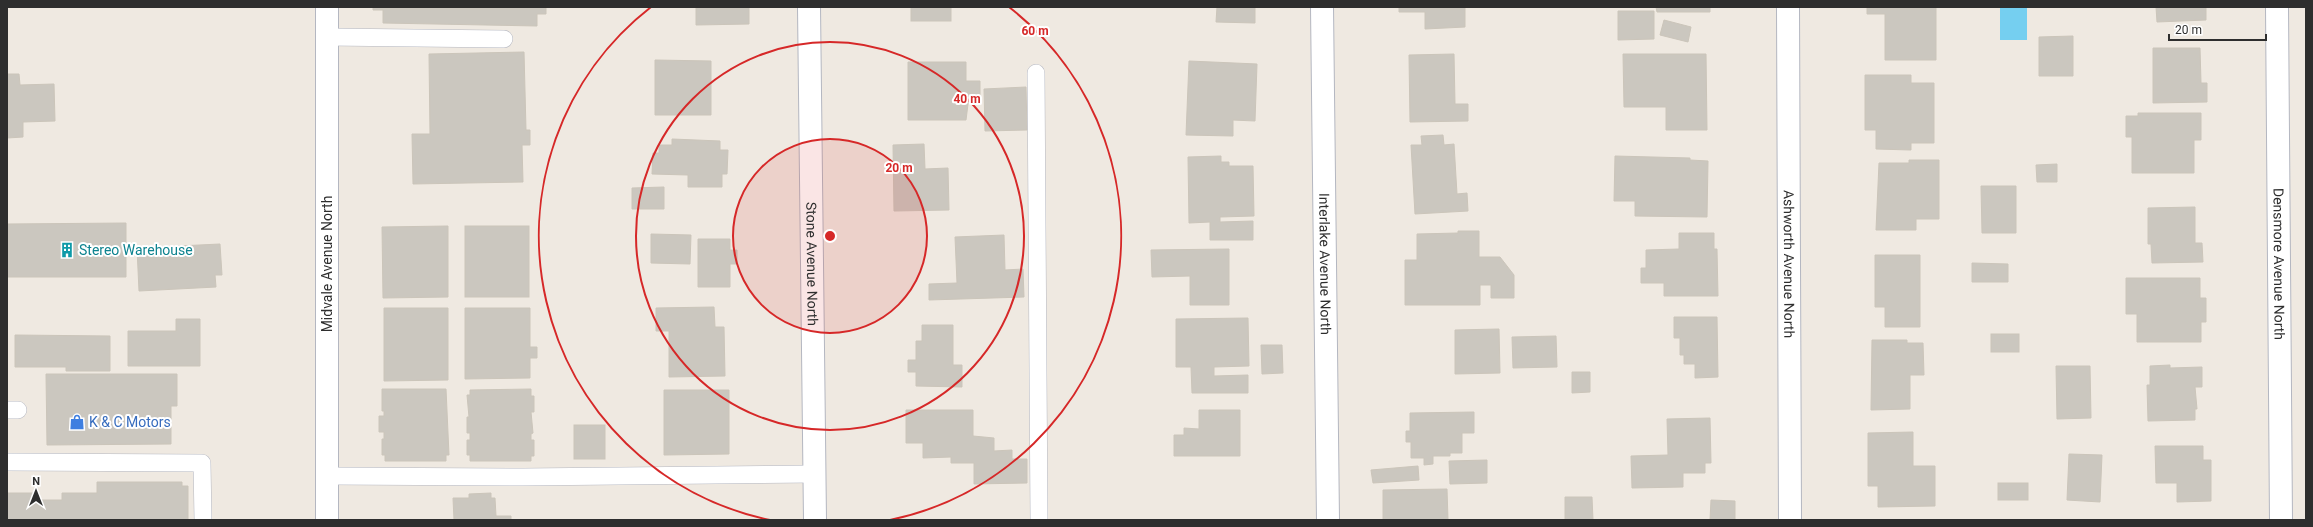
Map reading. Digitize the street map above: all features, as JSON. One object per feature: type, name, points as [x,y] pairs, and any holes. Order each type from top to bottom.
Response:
[{"type":"street","name":"Midvale Avenue North","points":[[327,7],[327,520]]},
{"type":"street","name":"Stone Avenue North","points":[[809,7],[815,520]]},
{"type":"street","name":"Interlake Avenue North","points":[[1322,7],[1328,520]]},
{"type":"street","name":"Ashworth Avenue North","points":[[1788,7],[1790,520]]},
{"type":"street","name":"Densmore Avenue North","points":[[2277,7],[2281,520]]},
{"type":"lane","points":[[327,37],[504,39]]},
{"type":"lane","points":[[1036,73],[1039,520]]},
{"type":"lane","points":[[7,462],[202,463],[203,520]]},
{"type":"lane","points":[[327,476],[523,478],[814,474]]},
{"type":"water","points":[[2000,7],[2027,7],[2027,40],[2000,40]]},
{"type":"building","points":[[373,7],[546,7],[546,14],[537,14],[537,26],[383,23],[383,10],[373,10]]},
{"type":"building","points":[[696,7],[749,7],[749,24],[696,25]]},
{"type":"building","points":[[911,7],[951,7],[951,21],[911,21]]},
{"type":"building","points":[[1217,7],[1255,7],[1255,23],[1216,22]]},
{"type":"building","points":[[1399,7],[1465,7],[1465,27],[1425,29],[1425,12],[1399,12]]},
{"type":"building","points":[[1656,7],[1710,7],[1710,12],[1657,12]]},
{"type":"building","points":[[1867,7],[1936,7],[1936,60],[1885,60],[1885,14],[1867,14]]},
{"type":"building","points":[[2156,7],[2206,7],[2206,20],[2157,22]]},
{"type":"building","points":[[1618,11],[1654,11],[1654,39],[1618,40]]},
{"type":"building","points":[[1664,20],[1691,27],[1688,42],[1660,35]]},
{"type":"building","points":[[2073,36],[2073,76],[2039,76],[2039,37]]},
{"type":"building","points":[[2153,48],[2200,48],[2201,83],[2207,83],[2207,102],[2153,103]]},
{"type":"building","points":[[524,52],[526,130],[530,130],[530,145],[522,145],[523,182],[413,184],[412,134],[430,134],[429,54]]},
{"type":"building","points":[[1454,54],[1455,104],[1468,104],[1468,121],[1410,122],[1409,55]]},
{"type":"building","points":[[1623,54],[1706,54],[1707,130],[1666,130],[1666,107],[1624,107]]},
{"type":"building","points":[[655,60],[711,61],[711,115],[655,115]]},
{"type":"building","points":[[1189,61],[1257,64],[1255,121],[1233,120],[1233,136],[1186,135]]},
{"type":"building","points":[[908,62],[966,62],[966,81],[980,81],[980,96],[969,96],[966,120],[908,120]]},
{"type":"building","points":[[7,74],[19,74],[20,85],[54,84],[55,121],[23,122],[23,137],[7,138]]},
{"type":"building","points":[[1865,75],[1911,75],[1911,83],[1934,83],[1934,143],[1911,143],[1911,150],[1876,149],[1876,130],[1865,130]]},
{"type":"building","points":[[1026,87],[1027,130],[985,131],[984,89]]},
{"type":"building","points":[[2138,113],[2201,113],[2201,140],[2194,140],[2194,173],[2132,173],[2132,137],[2126,137],[2126,116],[2138,116]]},
{"type":"building","points":[[1443,135],[1444,145],[1454,144],[1457,194],[1467,193],[1468,211],[1415,214],[1411,145],[1422,145],[1421,136]]},
{"type":"building","points":[[672,139],[720,141],[720,150],[728,150],[727,174],[722,174],[722,187],[688,187],[688,175],[652,174],[653,153],[659,153],[659,145],[672,145]]},
{"type":"building","points":[[924,144],[925,169],[948,168],[949,210],[894,211],[893,145]]},
{"type":"building","points":[[1221,156],[1221,162],[1229,162],[1229,166],[1253,166],[1254,216],[1220,217],[1220,222],[1253,221],[1253,240],[1210,240],[1210,222],[1189,223],[1188,157]]},
{"type":"building","points":[[1615,156],[1690,158],[1690,160],[1708,161],[1707,217],[1635,216],[1635,201],[1614,201]]},
{"type":"building","points":[[1909,160],[1939,160],[1939,219],[1916,219],[1916,230],[1876,230],[1879,163],[1909,163]]},
{"type":"building","points":[[2057,164],[2057,182],[2037,182],[2036,165]]},
{"type":"building","points":[[1981,186],[2016,186],[2016,233],[1982,233]]},
{"type":"building","points":[[664,187],[664,209],[632,209],[632,188]]},
{"type":"building","points":[[2195,207],[2195,243],[2202,243],[2203,262],[2152,263],[2151,244],[2148,244],[2148,208]]},
{"type":"building","name":"Stereo Warehouse","points":[[126,223],[126,277],[7,277],[7,224]]},
{"type":"building","points":[[448,226],[448,297],[383,298],[382,227]]},
{"type":"building","points":[[465,226],[529,226],[529,297],[465,297]]},
{"type":"building","points":[[1458,231],[1479,231],[1479,257],[1500,257],[1514,275],[1514,298],[1491,298],[1491,285],[1480,285],[1480,305],[1405,305],[1405,260],[1417,260],[1417,234],[1458,233]]},
{"type":"building","points":[[1679,233],[1714,233],[1714,249],[1717,249],[1718,296],[1664,296],[1664,283],[1641,283],[1641,268],[1646,268],[1646,250],[1679,249]]},
{"type":"building","points":[[651,234],[691,235],[690,264],[651,263]]},
{"type":"building","points":[[1004,235],[1005,270],[1023,269],[1024,297],[929,300],[929,284],[957,283],[955,237]]},
{"type":"building","points":[[698,239],[730,239],[730,250],[737,250],[737,264],[730,264],[730,287],[698,287]]},
{"type":"building","points":[[220,244],[222,275],[215,275],[216,287],[139,291],[137,248]]},
{"type":"building","points":[[1229,249],[1229,305],[1190,305],[1190,276],[1152,277],[1151,250]]},
{"type":"building","points":[[1875,255],[1920,255],[1920,327],[1885,327],[1885,307],[1875,307]]},
{"type":"building","points":[[1972,263],[2008,264],[2008,282],[1972,282]]},
{"type":"building","points":[[2126,278],[2200,278],[2200,298],[2206,298],[2206,322],[2201,322],[2201,342],[2137,342],[2137,314],[2126,314]]},
{"type":"building","points":[[714,307],[715,327],[724,327],[725,376],[669,377],[669,331],[656,331],[656,308]]},
{"type":"building","points":[[384,308],[448,308],[448,380],[384,381]]},
{"type":"building","points":[[465,308],[530,308],[530,347],[537,347],[537,358],[530,358],[530,378],[465,379]]},
{"type":"building","points":[[1674,317],[1717,317],[1718,377],[1695,378],[1695,364],[1684,364],[1684,355],[1680,355],[1680,338],[1674,338]]},
{"type":"building","points":[[1248,318],[1249,366],[1214,367],[1214,376],[1248,375],[1248,393],[1192,393],[1191,367],[1176,367],[1176,319]]},
{"type":"building","points":[[176,319],[200,319],[200,366],[128,366],[128,331],[176,331]]},
{"type":"building","points":[[922,325],[953,325],[953,365],[962,365],[962,387],[916,386],[916,372],[908,372],[908,360],[916,360],[916,341],[922,341]]},
{"type":"building","points":[[1499,329],[1500,373],[1455,374],[1455,330]]},
{"type":"building","points":[[1991,334],[2019,334],[2019,352],[1991,352]]},
{"type":"building","points":[[15,335],[110,336],[110,371],[66,371],[66,367],[15,367]]},
{"type":"building","points":[[1556,336],[1557,367],[1513,368],[1512,337]]},
{"type":"building","points":[[1872,340],[1907,340],[1907,343],[1923,343],[1924,375],[1910,375],[1910,409],[1871,410]]},
{"type":"building","points":[[1261,345],[1282,345],[1283,373],[1262,374]]},
{"type":"building","points":[[2170,365],[2170,368],[2202,367],[2202,387],[2195,387],[2197,409],[2195,409],[2195,420],[2148,421],[2147,385],[2150,385],[2150,366]]},
{"type":"building","points":[[2056,366],[2090,366],[2091,418],[2057,419]]},
{"type":"building","points":[[1572,372],[1590,372],[1590,392],[1572,393]]},
{"type":"building","points":[[46,374],[177,374],[177,406],[171,406],[171,444],[47,445]]},
{"type":"building","points":[[382,389],[446,389],[449,455],[446,455],[446,461],[385,461],[385,455],[382,455],[382,439],[384,439],[384,432],[379,432],[379,416],[384,416],[384,411],[382,411]]},
{"type":"building","points":[[531,389],[531,396],[534,396],[534,412],[531,412],[533,433],[531,434],[531,440],[534,440],[534,456],[531,456],[531,461],[470,461],[470,455],[467,455],[467,440],[470,440],[470,433],[467,433],[467,417],[469,417],[467,395],[470,395],[470,390]]},
{"type":"building","points":[[664,390],[729,390],[729,454],[664,455]]},
{"type":"building","points":[[906,410],[973,410],[973,436],[994,438],[994,451],[1012,450],[1012,459],[1027,459],[1027,483],[974,484],[974,463],[951,463],[951,457],[923,458],[923,443],[906,443]]},
{"type":"building","points":[[1199,410],[1240,410],[1240,456],[1174,456],[1174,435],[1184,435],[1184,428],[1199,429]]},
{"type":"building","points":[[1474,412],[1474,433],[1462,433],[1462,453],[1450,453],[1450,456],[1433,456],[1433,464],[1424,465],[1424,458],[1411,458],[1411,442],[1406,442],[1406,431],[1410,431],[1410,413]]},
{"type":"building","points":[[1710,418],[1711,463],[1705,463],[1705,473],[1683,473],[1683,487],[1632,488],[1631,456],[1668,455],[1667,419]]},
{"type":"building","points":[[574,425],[605,425],[605,459],[574,459]]},
{"type":"building","points":[[1913,432],[1913,466],[1935,466],[1935,506],[1878,507],[1878,486],[1868,486],[1868,433]]},
{"type":"building","points":[[2155,446],[2203,446],[2203,460],[2211,460],[2211,501],[2177,502],[2177,483],[2156,483]]},
{"type":"building","points":[[2069,454],[2102,455],[2100,502],[2067,500]]},
{"type":"building","points":[[1487,460],[1487,483],[1450,484],[1449,461]]},
{"type":"building","points":[[1418,466],[1419,480],[1373,483],[1371,470]]},
{"type":"building","points":[[97,482],[182,482],[182,486],[188,486],[188,520],[7,520],[7,493],[39,493],[39,500],[62,500],[62,493],[97,493]]},
{"type":"building","points":[[1998,483],[2028,483],[2028,500],[1998,500]]},
{"type":"building","points":[[1447,489],[1448,520],[1383,520],[1383,490]]},
{"type":"building","points":[[491,493],[491,498],[495,498],[496,516],[511,516],[511,520],[454,520],[453,498],[469,498],[469,494]]},
{"type":"building","points":[[1565,497],[1592,497],[1593,520],[1565,520]]},
{"type":"building","points":[[1711,500],[1735,501],[1735,520],[1710,520]]},
{"type":"place","name":"Stereo Warehouse","points":[[67,250]]},
{"type":"place","name":"K & C Motors","points":[[77,422]]}]
